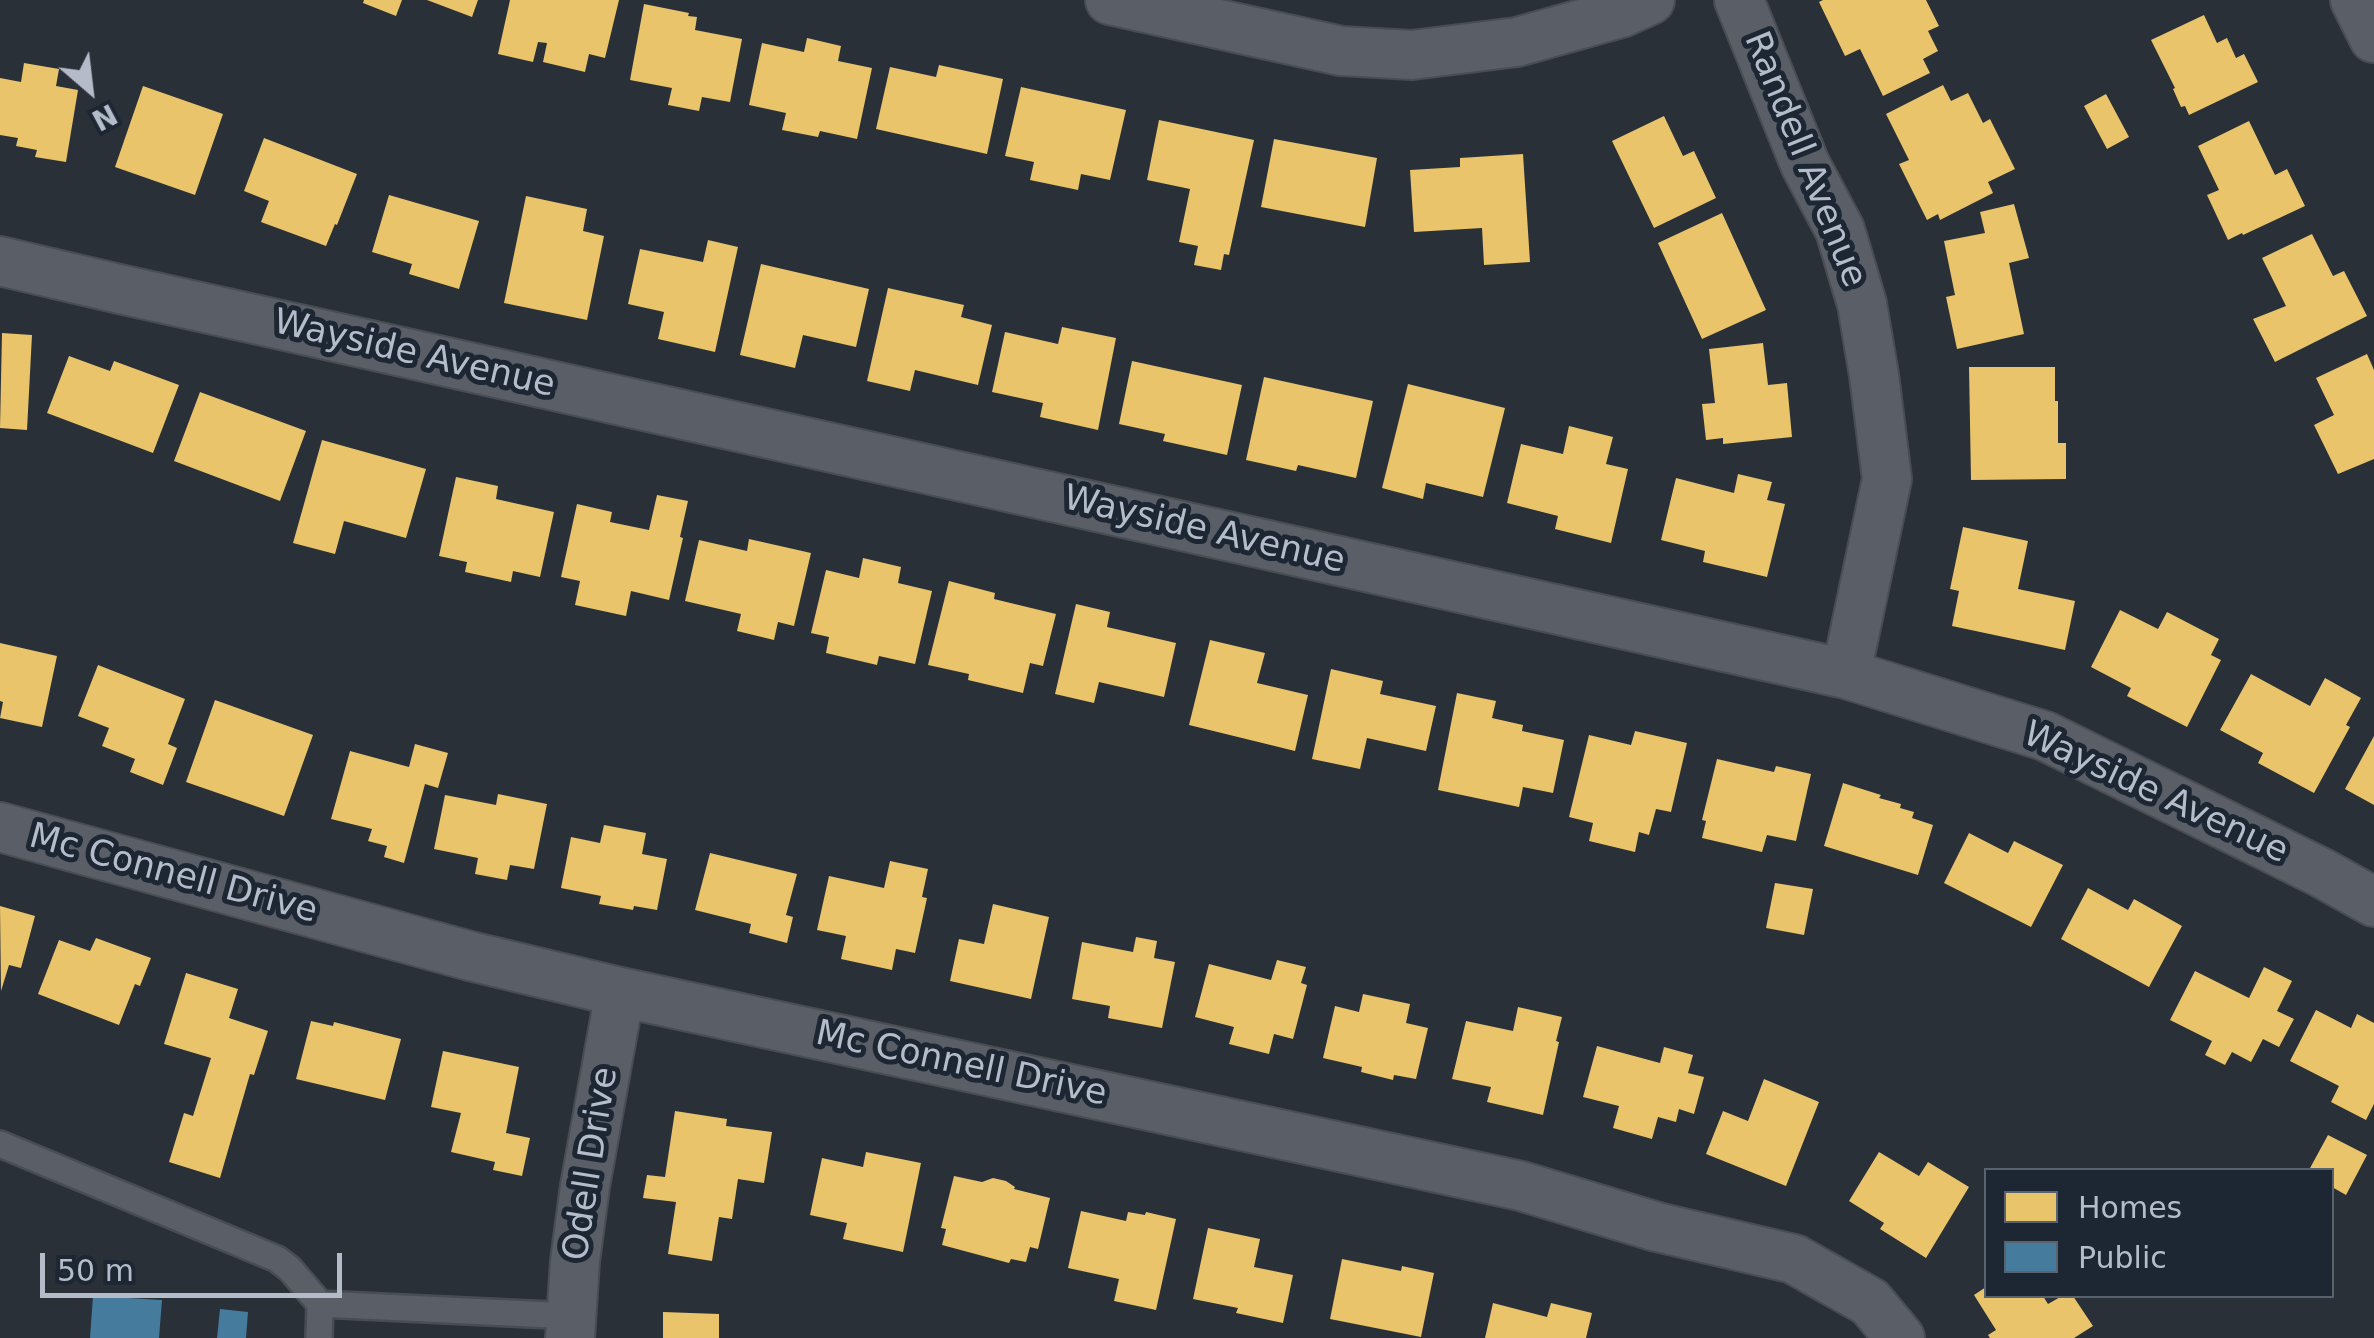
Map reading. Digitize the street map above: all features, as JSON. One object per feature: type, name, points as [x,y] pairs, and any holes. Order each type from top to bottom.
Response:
[{"type":"street","points":[[1110,0],[1341,51],[1412,55],[1516,42],[1621,13],[1650,0]]},
{"type":"street","name":"Randell Avenue","points":[[1739,0],[1804,164],[1840,230],[1862,304],[1874,375],[1887,480],[1846,674]]},
{"type":"street","points":[[2355,0],[2374,38]]},
{"type":"street","name":"Wayside Avenue","points":[[0,261],[1846,674],[2045,736],[2374,902]]},
{"type":"street","name":"Mc Connell Drive","points":[[0,827],[470,956],[620,992],[1521,1186],[1657,1227],[1794,1259],[1870,1302],[1900,1338]]},
{"type":"street","name":"Odell Drive","points":[[571,1327],[585,1186],[620,992]]},
{"type":"lane","points":[[0,1144],[277,1259],[320,1304],[319,1338]]},
{"type":"lane","points":[[320,1304],[571,1327]]},
{"type":"building: Homes","points":[[402,0],[396,16],[363,3]]},
{"type":"building: Homes","points":[[427,0],[478,0],[472,17]]},
{"type":"building: Homes","points":[[510,0],[619,0],[605,58],[589,54],[585,72],[543,62],[547,43],[538,42],[533,62],[498,54]]},
{"type":"building: Homes","points":[[1926,0],[1939,26],[1928,31],[1938,51],[1923,59],[1930,73],[1883,96],[1860,49],[1845,56],[1819,2]]},
{"type":"building: Homes","points":[[644,4],[697,17],[695,30],[742,39],[730,102],[702,97],[699,111],[668,105],[672,88],[630,80]]},
{"type":"building: Homes","points":[[2204,15],[2217,43],[2227,38],[2236,58],[2244,54],[2258,82],[2189,115],[2185,106],[2181,107],[2151,40]]},
{"type":"building: Homes","points":[[807,38],[841,46],[838,61],[872,68],[857,139],[820,131],[818,137],[782,130],[786,113],[749,105],[762,43],[804,52]]},
{"type":"building: Homes","points":[[24,63],[59,69],[56,86],[78,90],[66,162],[35,157],[37,150],[16,146],[18,138],[0,135],[0,78],[21,82]]},
{"type":"building: Homes","points":[[939,65],[1003,79],[987,154],[876,129],[890,67],[936,77]]},
{"type":"building: Homes","points":[[1943,85],[1951,101],[1968,93],[1983,123],[1990,119],[2015,169],[1988,182],[1993,193],[1940,220],[1938,214],[1927,220],[1899,164],[1909,160],[1886,114]]},
{"type":"building: Homes","points":[[143,86],[223,114],[195,195],[115,167]]},
{"type":"building: Homes","points":[[1021,87],[1126,110],[1110,180],[1081,174],[1078,190],[1030,180],[1034,162],[1005,156]]},
{"type":"building: Homes","points":[[2106,94],[2129,137],[2107,149],[2084,106]]},
{"type":"building: Homes","points":[[1664,116],[1683,156],[1694,151],[1716,198],[1654,228],[1612,141]]},
{"type":"building: Homes","points":[[1159,120],[1254,140],[1229,255],[1224,254],[1221,270],[1194,265],[1198,246],[1179,242],[1190,189],[1147,180]]},
{"type":"building: Homes","points":[[2249,121],[2275,175],[2287,169],[2305,206],[2228,240],[2207,195],[2219,190],[2198,146]]},
{"type":"building: Homes","points":[[264,138],[357,174],[326,246],[261,222],[269,201],[244,191]]},
{"type":"building: Homes","points":[[1274,139],[1377,158],[1365,227],[1261,207]]},
{"type":"building: Homes","points":[[1523,154],[1530,262],[1484,265],[1482,228],[1414,232],[1410,170],[1460,167],[1460,158]]},
{"type":"building: Homes","points":[[389,195],[479,221],[459,289],[409,274],[412,264],[372,252]]},
{"type":"building: Homes","points":[[526,196],[587,209],[583,231],[604,236],[587,320],[504,303]]},
{"type":"building: Homes","points":[[2014,204],[2029,258],[2009,263],[2024,334],[1957,349],[1946,297],[1955,295],[1944,241],[1985,233],[1980,212]]},
{"type":"building: Homes","points":[[1722,213],[1766,310],[1702,339],[1658,243]]},
{"type":"building: Homes","points":[[2312,234],[2333,276],[2344,271],[2367,316],[2275,362],[2253,319],[2286,306],[2262,258]]},
{"type":"building: Homes","points":[[708,240],[738,247],[715,352],[658,339],[664,312],[628,304],[640,249],[703,262]]},
{"type":"building: Homes","points":[[761,264],[869,289],[856,347],[803,335],[795,368],[740,355]]},
{"type":"building: Homes","points":[[888,288],[964,305],[961,317],[992,325],[978,385],[915,370],[910,391],[867,381]]},
{"type":"building: Homes","points":[[1062,327],[1116,338],[1098,430],[1040,417],[1043,403],[992,392],[1005,332],[1058,344]]},
{"type":"building: Homes","points":[[2,333],[32,335],[27,430],[0,428]]},
{"type":"building: Homes","points":[[1763,343],[1768,385],[1787,383],[1792,437],[1723,444],[1723,438],[1706,440],[1702,404],[1715,403],[1709,349]]},
{"type":"building: Homes","points":[[2367,354],[2374,370],[2374,459],[2338,474],[2314,425],[2334,415],[2316,378]]},
{"type":"building: Homes","points":[[69,356],[110,371],[114,361],[179,385],[153,453],[47,413]]},
{"type":"building: Homes","points":[[1132,361],[1242,385],[1227,455],[1163,441],[1165,434],[1119,424]]},
{"type":"building: Homes","points":[[1969,367],[2055,367],[2058,443],[2066,443],[2066,479],[1971,480]]},
{"type":"building: Homes","points":[[1264,377],[1373,401],[1356,478],[1298,465],[1296,471],[1246,460]]},
{"type":"building: Homes","points":[[1408,384],[1505,408],[1483,497],[1426,483],[1423,499],[1382,488]]},
{"type":"building: Homes","points":[[200,392],[306,431],[280,501],[174,461]]},
{"type":"building: Homes","points":[[1569,426],[1613,437],[1606,464],[1628,469],[1611,543],[1555,529],[1558,516],[1507,503],[1521,444],[1563,454]]},
{"type":"building: Homes","points":[[322,440],[426,469],[406,538],[344,521],[335,554],[293,543]]},
{"type":"building: Homes","points":[[1738,474],[1772,482],[1767,500],[1785,504],[1767,577],[1703,562],[1705,551],[1661,540],[1676,478],[1734,493]]},
{"type":"building: Homes","points":[[456,477],[498,486],[496,499],[554,512],[540,577],[513,571],[511,582],[465,572],[467,562],[439,556]]},
{"type":"building: Homes","points":[[657,495],[688,501],[669,600],[631,591],[626,616],[575,605],[580,581],[561,577],[577,504],[612,512],[610,522],[649,530]]},
{"type":"building: Homes","points":[[1963,527],[2028,541],[2018,589],[2075,601],[2065,650],[1952,626],[1959,591],[1950,589]]},
{"type":"building: Homes","points":[[749,539],[811,553],[794,626],[778,622],[774,640],[737,631],[741,614],[685,601],[699,540],[747,551]]},
{"type":"building: Homes","points":[[863,558],[901,567],[898,583],[932,591],[915,664],[879,656],[877,665],[826,653],[829,637],[811,633],[826,570],[859,578]]},
{"type":"building: Homes","points":[[949,581],[995,593],[994,599],[1056,614],[1043,666],[1030,663],[1023,693],[968,680],[969,674],[928,665]]},
{"type":"building: Homes","points":[[1076,604],[1110,612],[1107,627],[1176,643],[1164,697],[1099,682],[1094,703],[1055,694]]},
{"type":"building: Homes","points":[[2120,610],[2158,629],[2167,612],[2219,639],[2211,655],[2221,660],[2187,727],[2127,696],[2131,688],[2091,667]]},
{"type":"building: Homes","points":[[1210,640],[1265,653],[1257,683],[1308,695],[1295,751],[1189,725]]},
{"type":"building: Homes","points":[[0,643],[57,656],[42,727],[0,718]]},
{"type":"building: Homes","points":[[98,665],[185,699],[168,744],[177,748],[163,785],[130,772],[135,759],[102,746],[109,728],[78,716]]},
{"type":"building: Homes","points":[[1331,669],[1383,681],[1380,694],[1436,706],[1426,751],[1367,738],[1360,769],[1312,759]]},
{"type":"building: Homes","points":[[2251,674],[2310,706],[2325,678],[2361,698],[2346,725],[2350,727],[2314,793],[2258,763],[2263,753],[2220,730]]},
{"type":"building: Homes","points":[[1457,693],[1496,701],[1492,718],[1523,725],[1522,731],[1564,740],[1553,793],[1523,787],[1519,807],[1438,790]]},
{"type":"building: Homes","points":[[215,700],[313,735],[284,816],[186,782]]},
{"type":"building: Homes","points":[[1635,731],[1687,743],[1671,812],[1656,809],[1649,835],[1639,832],[1635,852],[1589,841],[1593,823],[1569,817],[1589,735],[1631,745]]},
{"type":"building: Homes","points":[[2374,736],[2374,805],[2345,789]]},
{"type":"building: Homes","points":[[415,744],[448,753],[438,788],[425,784],[404,863],[384,857],[387,846],[368,841],[372,829],[331,819],[350,751],[409,767]]},
{"type":"building: Homes","points":[[1717,759],[1774,772],[1776,766],[1811,774],[1796,841],[1767,835],[1762,852],[1702,838],[1706,821],[1702,820]]},
{"type":"building: Homes","points":[[1843,783],[1901,804],[1900,808],[1914,812],[1912,818],[1933,825],[1918,875],[1824,846]]},
{"type":"building: Homes","points":[[498,794],[547,804],[534,869],[510,865],[507,880],[475,874],[478,858],[434,849],[445,795],[496,805]]},
{"type":"building: Homes","points":[[604,825],[646,833],[642,854],[667,859],[657,910],[599,904],[601,896],[561,888],[571,837],[600,843]]},
{"type":"building: Homes","points":[[1969,833],[2008,853],[2014,841],[2063,865],[2031,927],[1944,883]]},
{"type":"building: Homes","points":[[710,853],[797,874],[786,915],[793,917],[787,943],[749,933],[751,924],[695,910]]},
{"type":"building: Homes","points":[[890,861],[928,869],[922,897],[927,898],[915,953],[896,949],[892,970],[841,959],[846,936],[817,930],[829,876],[884,888]]},
{"type":"building: Homes","points":[[1775,883],[1813,889],[1804,935],[1766,928]]},
{"type":"building: Homes","points":[[2088,888],[2128,910],[2134,899],[2182,926],[2149,987],[2061,939]]},
{"type":"building: Homes","points":[[993,904],[1049,917],[1031,999],[950,981],[959,939],[984,944]]},
{"type":"building: Homes","points":[[0,906],[35,916],[21,968],[9,965],[1,991]]},
{"type":"building: Homes","points":[[1136,937],[1157,941],[1154,958],[1175,962],[1162,1028],[1108,1018],[1110,1006],[1072,999],[1082,942],[1133,952]]},
{"type":"building: Homes","points":[[96,938],[151,958],[140,986],[135,984],[119,1025],[38,994],[59,940],[90,951]]},
{"type":"building: Homes","points":[[1277,960],[1306,967],[1301,983],[1307,985],[1293,1039],[1274,1034],[1269,1054],[1229,1044],[1234,1027],[1195,1017],[1209,964],[1271,980]]},
{"type":"building: Homes","points":[[2264,967],[2292,981],[2277,1011],[2294,1019],[2279,1047],[2263,1039],[2251,1062],[2232,1052],[2225,1065],[2205,1055],[2212,1041],[2170,1020],[2195,971],[2249,998]]},
{"type":"building: Homes","points":[[186,973],[238,989],[229,1018],[268,1031],[254,1075],[250,1074],[220,1178],[169,1162],[184,1113],[193,1116],[211,1058],[164,1044]]},
{"type":"building: Homes","points":[[1363,994],[1410,1004],[1406,1023],[1428,1028],[1416,1079],[1394,1075],[1393,1080],[1361,1072],[1362,1067],[1323,1058],[1335,1006],[1359,1012]]},
{"type":"building: Homes","points":[[1518,1007],[1562,1017],[1543,1115],[1487,1102],[1491,1087],[1452,1079],[1466,1021],[1513,1031]]},
{"type":"building: Homes","points":[[2316,1010],[2351,1028],[2357,1014],[2374,1023],[2374,1104],[2366,1120],[2331,1102],[2339,1086],[2290,1061]]},
{"type":"building: Homes","points":[[311,1021],[333,1026],[334,1022],[401,1039],[385,1100],[296,1079]]},
{"type":"building: Homes","points":[[1597,1046],[1660,1063],[1664,1047],[1693,1055],[1688,1073],[1704,1077],[1694,1114],[1679,1109],[1676,1122],[1658,1117],[1652,1139],[1613,1128],[1619,1106],[1583,1097]]},
{"type":"building: Homes","points":[[443,1051],[519,1067],[506,1133],[530,1138],[522,1176],[493,1170],[495,1162],[451,1152],[461,1113],[431,1107]]},
{"type":"building: Homes","points":[[1764,1079],[1819,1102],[1786,1186],[1706,1154],[1723,1111],[1748,1121]]},
{"type":"building: Homes","points":[[675,1111],[727,1119],[726,1126],[772,1132],[764,1183],[738,1179],[732,1219],[719,1217],[712,1261],[668,1254],[676,1202],[643,1198],[647,1175],[665,1177]]},
{"type":"building: Homes","points":[[2328,1135],[2367,1155],[2346,1195],[2334,1188],[2334,1168],[2310,1168]]},
{"type":"building: Homes","points":[[866,1152],[921,1163],[903,1252],[843,1239],[847,1223],[810,1215],[822,1158],[863,1167]]},
{"type":"building: Homes","points":[[1879,1152],[1919,1176],[1928,1162],[1969,1187],[1926,1258],[1880,1229],[1884,1223],[1849,1201]]},
{"type":"building: Homes","points":[[954,1176],[982,1182],[993,1178],[1006,1181],[1014,1189],[1050,1198],[1038,1249],[1030,1247],[1026,1262],[1011,1259],[1009,1263],[942,1245],[946,1229],[941,1228]]},
{"type":"building: Homes","points":[[1081,1211],[1126,1221],[1128,1212],[1176,1219],[1156,1310],[1114,1301],[1119,1279],[1068,1268]]},
{"type":"building: Homes","points":[[1208,1228],[1260,1239],[1254,1267],[1293,1275],[1283,1323],[1193,1299]]},
{"type":"building: Homes","points":[[1342,1259],[1434,1273],[1421,1337],[1330,1319]]},
{"type":"building: Homes","points":[[1984,1288],[1984,1298],[2044,1298],[2048,1304],[2058,1298],[2074,1298],[2093,1326],[2074,1338],[1990,1338],[1988,1335],[1996,1330],[1974,1295]]},
{"type":"building: Homes","points":[[1493,1303],[1547,1317],[1551,1303],[1592,1313],[1586,1338],[1485,1338]]},
{"type":"building: Homes","points":[[663,1312],[719,1314],[719,1338],[663,1338]]},
{"type":"building: Public","points":[[93,1296],[162,1300],[159,1338],[90,1338]]},
{"type":"building: Public","points":[[220,1309],[248,1312],[246,1338],[217,1338]]}]
